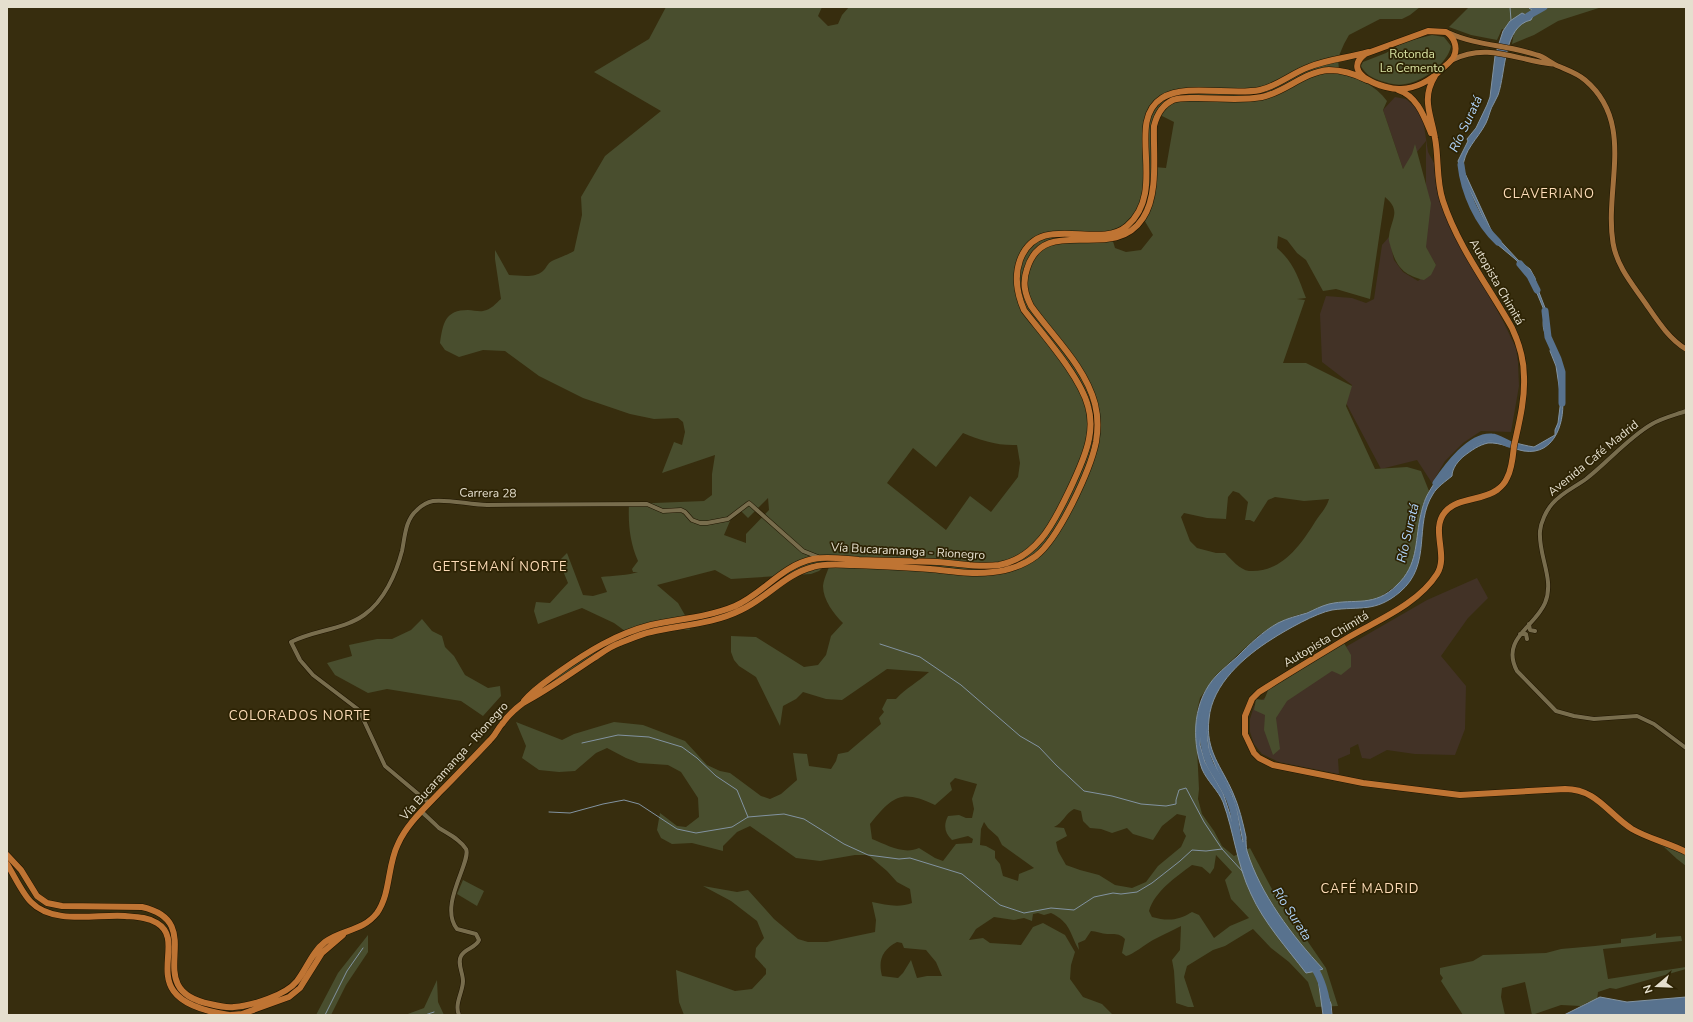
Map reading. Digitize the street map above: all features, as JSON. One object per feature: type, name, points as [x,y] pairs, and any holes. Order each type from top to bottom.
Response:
[{"type":"highway","points":[[1428,31],[1446,32],[1453,39],[1456,46],[1455,54],[1452,60],[1435,76],[1412,87],[1392,89],[1380,86],[1367,80],[1360,72],[1358,64],[1361,57],[1368,52],[1428,31]]},
{"type":"highway","name":"Vía Bucaramanga - Rionegro","points":[[523,703],[549,679],[588,652],[615,638],[651,625],[727,609],[748,599],[786,571],[805,562],[820,558],[992,566],[1007,563],[1026,553],[1036,545],[1050,526],[1068,492],[1086,452],[1091,424],[1089,408],[1077,380],[1024,310],[1019,298],[1016,275],[1022,256],[1029,246],[1046,235],[1059,233],[1084,235],[1116,232],[1127,226],[1136,217],[1144,201],[1146,189],[1146,121],[1153,107],[1161,99],[1183,91],[1238,92],[1260,90],[1283,81],[1309,66],[1368,52]]},
{"type":"highway","name":"Vía Bucaramanga - Rionegro","points":[[7,855],[21,870],[37,896],[47,903],[62,906],[142,907],[154,909],[161,913],[170,923],[176,936],[173,971],[177,985],[191,997],[210,1004],[232,1007],[262,1000],[288,990],[296,982],[321,945],[335,936],[346,933],[363,925],[377,912],[385,897],[389,871],[398,845],[411,822],[493,736],[510,713],[523,703],[616,644],[650,632],[696,624],[728,616],[754,603],[798,572],[814,566],[832,564],[878,566],[928,569],[967,574],[994,572],[1011,568],[1036,556],[1061,524],[1071,503],[1092,457],[1096,441],[1097,425],[1096,406],[1091,390],[1084,376],[1031,306],[1025,295],[1025,276],[1027,267],[1036,252],[1049,242],[1061,240],[1098,241],[1112,239],[1123,235],[1137,225],[1143,218],[1152,191],[1154,167],[1154,126],[1156,119],[1163,107],[1174,100],[1189,98],[1262,97],[1275,93],[1312,73],[1320,71],[1339,70],[1367,80]]},
{"type":"highway","name":"Autopista Chimitá","points":[[1435,76],[1431,83],[1427,97],[1427,106],[1435,137],[1440,190],[1450,220],[1512,328],[1519,343],[1523,361],[1523,399],[1508,477],[1496,490],[1490,494],[1455,505],[1443,514],[1439,526],[1442,554],[1439,568],[1437,574],[1424,589],[1400,607],[1259,692],[1252,699],[1245,716],[1245,734],[1254,753],[1259,758],[1273,765],[1349,781],[1460,795],[1565,789],[1580,790],[1597,799],[1631,828],[1686,852]]},
{"type":"highway","name":"Autopista Chimitá","points":[[1392,89],[1407,94],[1418,105],[1431,132],[1437,158]]},
{"type":"highway","name":"Vía Bucaramanga - Rionegro","points":[[7,864],[31,902],[45,912],[63,916],[122,916],[146,918],[162,926],[168,938],[167,975],[173,991],[179,999],[188,1004],[206,1010],[230,1015],[242,1014],[289,997],[300,988],[322,953],[346,933]]},
{"type":"main road","points":[[1446,32],[1463,39],[1512,48],[1543,56],[1553,64]]},
{"type":"main road","points":[[1452,60],[1471,52],[1492,52],[1553,64],[1578,75],[1597,92],[1608,111],[1615,137],[1612,235],[1617,257],[1622,268],[1656,319],[1676,342],[1686,349]]},
{"type":"street","name":"Avenida Café Madrid","points":[[1686,411],[1659,420],[1648,427],[1601,467],[1558,498],[1550,506],[1543,519],[1540,532],[1542,554],[1548,578],[1548,592],[1542,609],[1520,634],[1514,648],[1513,657],[1516,668],[1556,711],[1594,719],[1637,716],[1654,724],[1686,748]]},
{"type":"street","name":"Carrera 28","points":[[429,803],[385,766],[360,710],[314,676],[300,660],[291,642],[308,634],[346,624],[364,616],[371,610],[384,593],[397,567],[402,550],[404,533],[412,514],[418,509],[432,501],[487,505],[647,504],[663,511],[681,510],[685,512],[692,520],[700,523],[717,522],[728,519],[749,503],[803,551]]},
{"type":"street","points":[[803,551],[820,558]]},
{"type":"street","points":[[803,551],[806,556],[805,562]]},
{"type":"street","points":[[1529,624],[1530,630],[1535,631]]},
{"type":"street","points":[[1520,634],[1526,634],[1527,639]]},
{"type":"street","points":[[421,811],[466,849],[467,855],[457,882],[451,911],[457,929],[472,932],[476,934],[479,940],[477,944],[464,952],[460,957],[459,963],[463,980],[457,1010],[459,1015]]},
{"type":"shaded area","points":[[1395,97],[1406,99],[1414,106],[1423,119],[1428,152],[1434,163],[1436,185],[1441,201],[1516,348],[1518,362],[1519,386],[1511,432],[1481,431],[1463,443],[1445,461],[1432,483],[1417,460],[1381,469],[1346,403],[1352,385],[1322,362],[1320,314],[1326,296],[1352,298],[1366,303],[1374,299],[1382,245],[1389,237],[1394,260],[1403,272],[1418,281],[1436,265],[1426,248],[1426,141],[1403,169],[1383,110]]},
{"type":"shaded area","points":[[1477,578],[1488,598],[1468,618],[1441,656],[1466,686],[1465,729],[1455,755],[1415,754],[1387,750],[1370,759],[1362,758],[1358,744],[1350,748],[1350,754],[1338,759],[1339,774],[1279,762],[1262,754],[1254,744],[1250,732],[1250,719],[1254,706],[1277,688],[1427,600]]},
{"type":"green space","points":[[666,7],[822,7],[818,16],[828,26],[838,24],[842,15],[849,7],[1420,7],[1402,19],[1380,19],[1349,35],[1338,58],[1339,70],[1371,86],[1387,101],[1383,110],[1403,169],[1412,154],[1415,144],[1431,203],[1426,247],[1436,265],[1431,275],[1424,280],[1411,276],[1402,270],[1396,261],[1389,239],[1394,211],[1390,202],[1385,197],[1370,299],[1336,289],[1323,291],[1306,260],[1297,253],[1287,240],[1278,236],[1277,248],[1292,265],[1306,298],[1297,299],[1305,300],[1283,363],[1306,363],[1352,386],[1346,406],[1375,469],[1407,467],[1421,471],[1429,491],[1423,504],[1414,560],[1408,573],[1397,585],[1377,599],[1363,602],[1330,604],[1294,616],[1278,623],[1259,635],[1216,675],[1200,698],[1197,711],[1198,799],[1202,814],[1222,846],[1234,856],[1250,848],[1273,891],[1326,968],[1338,1006],[1316,1007],[1308,982],[1289,962],[1271,948],[1253,929],[1225,946],[1213,950],[1187,966],[1184,977],[1194,1007],[1188,1007],[1176,1003],[1172,960],[1180,950],[1181,926],[1126,956],[1122,953],[1125,939],[1117,934],[1105,934],[1091,931],[1085,940],[1078,943],[1079,950],[1069,928],[1062,920],[1051,913],[1044,915],[1038,913],[1033,914],[1032,921],[1024,918],[1014,920],[994,917],[976,929],[969,940],[983,938],[990,943],[1021,945],[1033,927],[1043,923],[1065,935],[1075,952],[1071,965],[1070,979],[1083,997],[1102,1004],[1113,1015],[684,1015],[679,1002],[676,970],[735,991],[752,989],[766,974],[766,969],[755,957],[756,948],[764,938],[757,921],[731,901],[703,886],[737,892],[748,890],[774,919],[798,939],[808,942],[827,942],[875,932],[876,920],[872,902],[897,906],[907,905],[912,903],[910,889],[897,882],[887,871],[868,855],[855,855],[820,861],[796,858],[750,826],[737,832],[723,846],[723,851],[692,843],[672,844],[661,838],[657,830],[660,813],[677,826],[686,827],[699,817],[698,798],[681,772],[668,765],[639,763],[607,748],[596,753],[575,771],[559,772],[539,770],[522,758],[526,746],[516,722],[562,740],[574,734],[614,722],[643,725],[685,741],[707,765],[720,771],[730,773],[761,796],[770,799],[781,794],[797,780],[793,753],[807,754],[809,766],[831,769],[838,754],[848,752],[881,724],[879,718],[884,712],[882,709],[887,699],[896,699],[929,672],[887,669],[842,700],[826,699],[803,692],[796,699],[783,706],[780,726],[756,677],[739,666],[734,660],[731,652],[731,636],[756,637],[804,667],[818,665],[826,655],[831,636],[843,623],[830,606],[823,591],[823,586],[831,559],[819,571],[811,574],[731,579],[715,570],[657,585],[678,603],[686,617],[690,630],[671,628],[620,644],[535,698],[536,690],[625,631],[614,623],[582,608],[538,624],[534,611],[536,602],[550,603],[568,583],[559,561],[567,553],[583,595],[593,596],[607,592],[601,577],[625,575],[638,572],[633,572],[632,569],[638,561],[630,533],[629,504],[704,501],[712,495],[712,474],[715,455],[662,473],[674,442],[682,445],[685,432],[683,422],[678,418],[654,419],[630,414],[583,398],[539,376],[505,351],[483,350],[459,357],[445,350],[440,343],[442,329],[446,319],[454,312],[486,310],[491,308],[501,299],[495,250],[509,275],[526,276],[535,275],[543,271],[552,261],[574,251],[582,215],[581,197],[605,156],[661,111],[594,72],[649,39]],"holes":[[[1158,114],[1174,122],[1166,168],[1154,167]],[[1143,218],[1153,235],[1141,250],[1126,252],[1115,248],[1112,238],[1137,225]],[[963,433],[989,442],[1003,445],[1017,445],[1020,463],[1018,477],[991,512],[970,496],[946,530],[887,483],[913,448],[936,467]],[[1233,491],[1239,493],[1248,502],[1245,520],[1254,522],[1268,500],[1275,497],[1304,501],[1329,499],[1325,509],[1296,549],[1280,563],[1271,568],[1260,570],[1249,571],[1242,569],[1225,553],[1216,553],[1197,548],[1190,541],[1181,517],[1184,513],[1207,518],[1226,519],[1228,497]],[[768,498],[769,510],[746,534],[746,543],[724,535],[733,514],[740,510],[748,518]],[[955,778],[977,784],[972,799],[974,809],[972,818],[966,818],[959,815],[948,816],[945,826],[946,832],[952,840],[968,836],[973,839],[972,843],[956,844],[943,861],[919,848],[913,850],[901,850],[872,839],[870,824],[892,801],[898,798],[914,797],[935,805],[952,790],[950,783]],[[1074,809],[1081,811],[1083,821],[1090,828],[1101,829],[1112,833],[1127,828],[1133,834],[1153,840],[1162,826],[1177,814],[1186,816],[1183,831],[1186,836],[1181,847],[1158,866],[1146,882],[1132,888],[1115,885],[1099,875],[1066,865],[1058,851],[1056,842],[1067,836],[1064,828],[1054,827],[1060,823],[1068,813]],[[984,822],[998,837],[1002,845],[1034,868],[1019,874],[1018,881],[1003,876],[1000,864],[995,858],[995,851],[986,846],[980,845],[981,829]],[[1216,855],[1232,872],[1225,880],[1231,899],[1249,918],[1230,926],[1214,938],[1199,915],[1192,912],[1177,919],[1168,920],[1152,917],[1149,911],[1156,897],[1173,880],[1192,865],[1202,867],[1210,874],[1214,868]],[[897,942],[902,943],[904,948],[926,950],[936,962],[942,976],[917,978],[911,960],[898,978],[882,976],[881,960],[885,952]]]},
{"type":"green space","points":[[1469,7],[1602,7],[1558,21],[1534,35],[1512,44],[1514,32],[1502,29],[1497,40],[1471,35],[1449,27]]},
{"type":"green space","name":"Rotonda La Cemento","points":[[1432,35],[1444,37],[1451,46],[1445,59],[1440,65],[1427,76],[1419,80],[1402,85],[1381,81],[1372,77],[1361,66],[1363,62],[1386,53],[1404,42]]},
{"type":"green space","points":[[422,619],[432,631],[442,636],[445,647],[454,656],[465,675],[488,688],[500,686],[501,696],[483,716],[461,701],[387,689],[368,693],[335,675],[327,663],[352,656],[349,645],[377,639],[392,639],[411,630]]},
{"type":"green space","points":[[1344,643],[1351,655],[1351,667],[1341,675],[1332,671],[1287,701],[1276,718],[1280,749],[1273,755],[1264,730],[1265,715],[1254,710],[1256,699],[1264,700],[1269,688]]},
{"type":"green space","points":[[1642,836],[1686,854],[1686,866],[1664,847]]},
{"type":"green space","points":[[463,880],[484,891],[477,906],[457,894]]},
{"type":"green space","points":[[1656,933],[1656,938],[1681,936],[1682,941],[1603,949],[1608,979],[1686,967],[1686,969],[1616,989],[1610,988],[1598,992],[1597,1001],[1588,1002],[1581,1006],[1561,1005],[1532,1015],[1525,982],[1502,988],[1501,997],[1505,1015],[1463,1015],[1441,981],[1443,978],[1440,974],[1440,968],[1473,961],[1483,955],[1546,953],[1561,949],[1621,943],[1621,939],[1650,936]]},
{"type":"green space","points":[[368,935],[368,952],[346,985],[331,1015],[316,1015],[338,973]]},
{"type":"green space","points":[[437,980],[438,1002],[444,1015],[405,1015],[424,1008]]},
{"type":"water","points":[[1543,7],[1536,10],[1531,20],[1522,24],[1515,31],[1510,41],[1498,95],[1483,129],[1465,156],[1463,169],[1492,232],[1518,260],[1530,269],[1535,278],[1547,313],[1546,324],[1556,353],[1554,357],[1558,365],[1560,375],[1563,405],[1560,425],[1556,434],[1551,442],[1544,448],[1535,451],[1524,451],[1488,443],[1476,448],[1464,456],[1454,467],[1452,476],[1435,491],[1427,506],[1424,518],[1420,557],[1410,581],[1400,592],[1391,599],[1375,606],[1325,612],[1301,622],[1278,635],[1251,654],[1232,672],[1216,694],[1211,706],[1208,730],[1212,750],[1237,803],[1246,837],[1247,851],[1253,867],[1269,899],[1289,929],[1323,969],[1306,973],[1269,925],[1256,905],[1242,872],[1223,802],[1202,769],[1196,745],[1196,720],[1203,696],[1209,685],[1217,675],[1256,638],[1267,630],[1285,620],[1329,604],[1372,600],[1389,592],[1397,585],[1409,570],[1412,562],[1418,527],[1427,495],[1439,477],[1463,453],[1480,442],[1488,440],[1505,441],[1534,447],[1555,435],[1561,399],[1556,366],[1550,351],[1552,344],[1547,337],[1543,325],[1546,313],[1534,286],[1533,278],[1515,259],[1497,244],[1492,236],[1461,172],[1458,161],[1468,141],[1467,139],[1476,128],[1490,97],[1495,56],[1503,31],[1510,21],[1522,13],[1526,15],[1532,10],[1529,8]],"holes":[[[1207,703],[1205,723],[1209,751],[1218,772],[1232,795],[1243,842],[1238,839],[1223,793],[1205,762],[1200,745],[1202,718]]]},
{"type":"water","points":[[1317,971],[1331,1004],[1332,1015],[1323,1015]]},
{"type":"water","points":[[1600,997],[1627,1002],[1686,997],[1686,1015],[1564,1015]]},
{"type":"waterway","points":[[1510,7],[1511,20]]},
{"type":"waterway","name":"Río Suratá","points":[[1528,16],[1544,7]]},
{"type":"waterway","name":"Río Suratá","points":[[1461,165],[1465,186],[1473,207],[1484,226],[1498,242]]},
{"type":"waterway","name":"Río Suratá","points":[[1520,264],[1530,276],[1537,290]]},
{"type":"waterway","name":"Río Suratá","points":[[1545,311],[1548,337],[1562,372],[1562,403]]},
{"type":"waterway","name":"Río Suratá","points":[[1436,483],[1460,453],[1476,441],[1492,437],[1509,444]]},
{"type":"waterway","points":[[880,644],[920,657],[961,685],[1020,736],[1039,747],[1084,791],[1112,796],[1141,804],[1166,806],[1176,804],[1179,790],[1186,788],[1204,822],[1222,849],[1243,872]]},
{"type":"waterway","name":"Río Suratá","points":[[1209,697],[1203,723],[1205,750],[1211,766],[1226,790],[1233,811],[1241,848]]},
{"type":"waterway","points":[[582,743],[618,735],[649,737],[682,747],[697,758],[716,776],[737,790],[748,817]]},
{"type":"waterway","points":[[549,812],[570,813],[624,800],[639,804],[677,829],[696,833],[732,827],[748,817],[784,814],[804,819],[844,844],[868,855],[899,859],[910,858],[962,874],[1000,905],[1024,913],[1051,908],[1074,910],[1094,897],[1113,893],[1121,894],[1137,892],[1152,883],[1192,850],[1206,851],[1222,849]]},
{"type":"waterway","points":[[325,1015],[347,971],[363,948]]},
{"type":"waterway","name":"Río Surata","points":[[1312,964],[1319,976],[1323,988],[1328,1015]]},
{"type":"waterway","points":[[425,1015],[434,1012]]},
{"type":"district","name":"CLAVERIANO","points":[[1549,194]]},
{"type":"district","name":"GETSEMANÍ NORTE","points":[[500,567]]},
{"type":"district","name":"COLORADOS NORTE","points":[[300,716]]},
{"type":"district","name":"CAFÉ MADRID","points":[[1370,889]]}]
